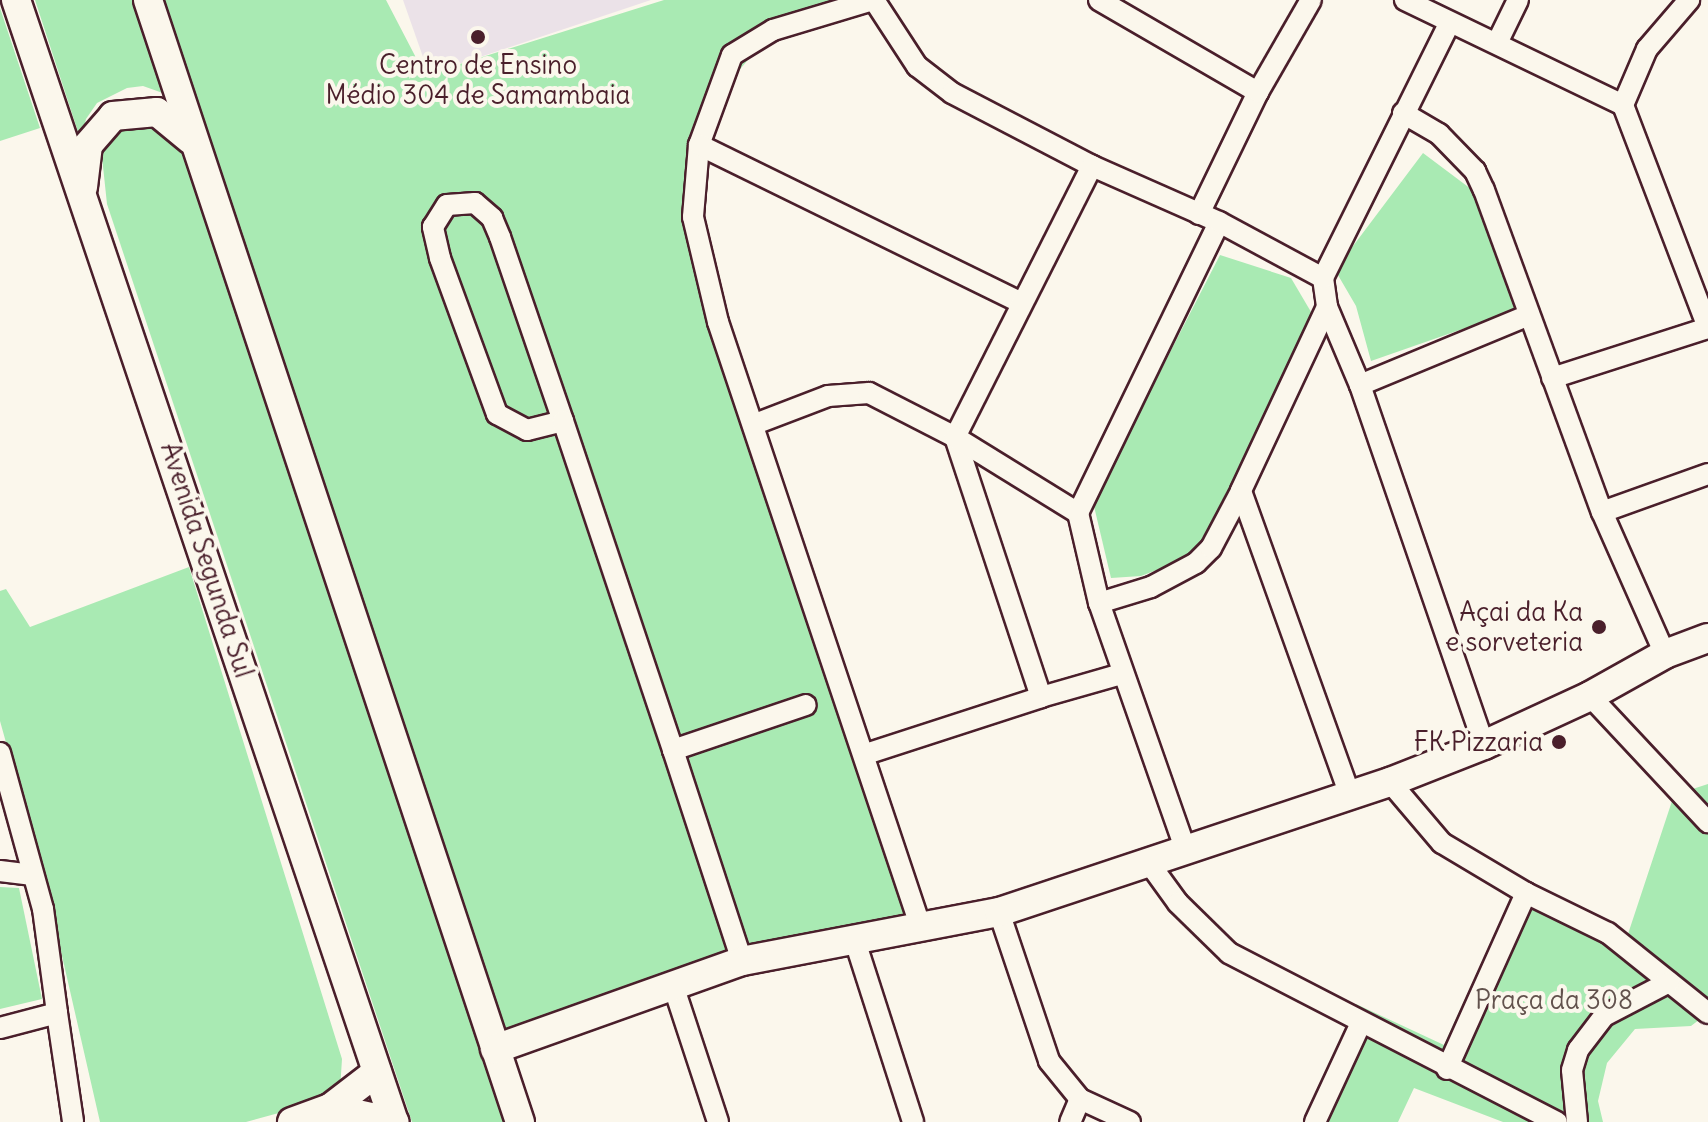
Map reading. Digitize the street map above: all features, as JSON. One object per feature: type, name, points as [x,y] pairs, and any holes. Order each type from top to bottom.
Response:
[{"type":"main road","name":"Avenida Segunda Sul","points":[[16,0],[82,198],[146,373],[394,1122]]},
{"type":"main road","points":[[148,0],[520,1122]]},
{"type":"main road","points":[[82,198],[88,145],[113,116],[157,112],[194,143]]},
{"type":"main road","points":[[495,1049],[674,988],[742,961],[999,912],[1186,851],[1349,793],[1390,782],[1484,745],[1590,696],[1665,654],[1708,638]]},
{"type":"main road","points":[[292,1122],[330,1108],[377,1072]]},
{"type":"main road","points":[[330,1108],[394,1122]]},
{"type":"street","points":[[920,925],[866,754],[696,248],[693,182],[699,145],[732,55],[773,30],[873,0],[917,66],[933,79],[1092,166],[1219,222],[1323,278]]},
{"type":"street","points":[[1099,0],[1258,92]]},
{"type":"street","points":[[1199,214],[1258,92],[1311,0]]},
{"type":"street","points":[[1405,0],[1449,24],[1497,43],[1623,105],[1706,328],[1552,378]]},
{"type":"street","points":[[1497,43],[1518,0]]},
{"type":"street","points":[[1623,105],[1647,49],[1689,0]]},
{"type":"street","points":[[1449,24],[1323,278],[1327,307],[1360,385],[1484,745]]},
{"type":"street","points":[[1403,113],[1439,134],[1475,171],[1602,512],[1665,654]]},
{"type":"street","points":[[699,145],[1021,303]]},
{"type":"street","points":[[1041,697],[955,437],[1092,166]]},
{"type":"street","points":[[563,421],[527,430],[497,414],[440,258],[433,227],[447,205],[475,203],[492,218],[563,421],[742,961]]},
{"type":"street","points":[[1186,851],[1099,603],[1078,513],[1219,222]]},
{"type":"street","points":[[1099,603],[1151,587],[1196,563],[1211,548],[1327,307]]},
{"type":"street","points":[[1360,385],[1529,315]]},
{"type":"street","points":[[755,424],[855,390],[883,399],[955,437],[1078,513]]},
{"type":"street","points":[[1602,512],[1708,474]]},
{"type":"street","points":[[1241,491],[1349,793]]},
{"type":"street","points":[[866,754],[1122,674]]},
{"type":"street","points":[[1590,696],[1708,822]]},
{"type":"street","points":[[673,750],[806,705]]},
{"type":"street","points":[[0,753],[33,875],[73,1122]]},
{"type":"street","points":[[1390,782],[1442,843],[1526,893],[1608,933],[1706,1007]]},
{"type":"street","points":[[1687,800],[1708,793]]},
{"type":"street","points":[[1149,863],[1178,903],[1229,953],[1447,1069],[1557,1122]]},
{"type":"street","points":[[0,871],[33,875]]},
{"type":"street","points":[[1447,1069],[1526,893]]},
{"type":"street","points":[[999,912],[1049,1061],[1080,1099],[1130,1122]]},
{"type":"street","points":[[855,941],[913,1122]]},
{"type":"street","points":[[1577,1122],[1572,1070],[1578,1050],[1604,1016],[1669,982]]},
{"type":"street","points":[[674,988],[718,1122]]},
{"type":"street","points":[[0,1028],[57,1013]]},
{"type":"street","points":[[1315,1122],[1361,1023]]},
{"type":"street","points":[[1070,1122],[1080,1099]]},
{"type":"shaded area","name":"Centro de Ensino Médio 304 de Samambaia","points":[[403,0],[651,0],[429,74]]},
{"type":"green space","points":[[35,0],[141,0],[174,97],[143,86],[127,88],[97,103],[86,119],[81,141]]},
{"type":"green space","points":[[146,0],[386,0],[425,75],[664,0],[873,0],[773,30],[710,105],[693,217],[920,925],[495,1049]]},
{"type":"green space","points":[[0,8],[40,128],[0,141]]},
{"type":"green space","points":[[140,118],[184,149],[510,1122],[412,1122],[107,204],[102,157],[113,127]]},
{"type":"green space","points":[[1423,153],[1479,195],[1517,310],[1371,361],[1356,306],[1335,270]]},
{"type":"green space","points":[[1220,255],[1291,278],[1314,317],[1239,492],[1188,558],[1141,576],[1111,578],[1093,502]]},
{"type":"green space","points":[[189,567],[342,1059],[340,1090],[308,1105],[246,1122],[100,1122],[46,886],[0,721],[0,591],[6,589],[30,627]]},
{"type":"green space","name":"Praça da 308","points":[[1708,784],[1708,1013],[1691,1026],[1635,1029],[1607,1063],[1598,1101],[1603,1122],[1503,1122],[1414,1088],[1398,1122],[1303,1122],[1356,1004],[1444,1045],[1510,901],[1627,937],[1674,795]]},
{"type":"green space","points":[[0,887],[19,888],[42,999],[0,1009]]},
{"type":"place","name":"Centro de Ensino Médio 304 de Samambaia","points":[[478,37]]},
{"type":"place","name":"Açai da Ka e sorveteria","points":[[1599,627]]},
{"type":"place","name":"FK Pizzaria","points":[[1559,742]]}]
